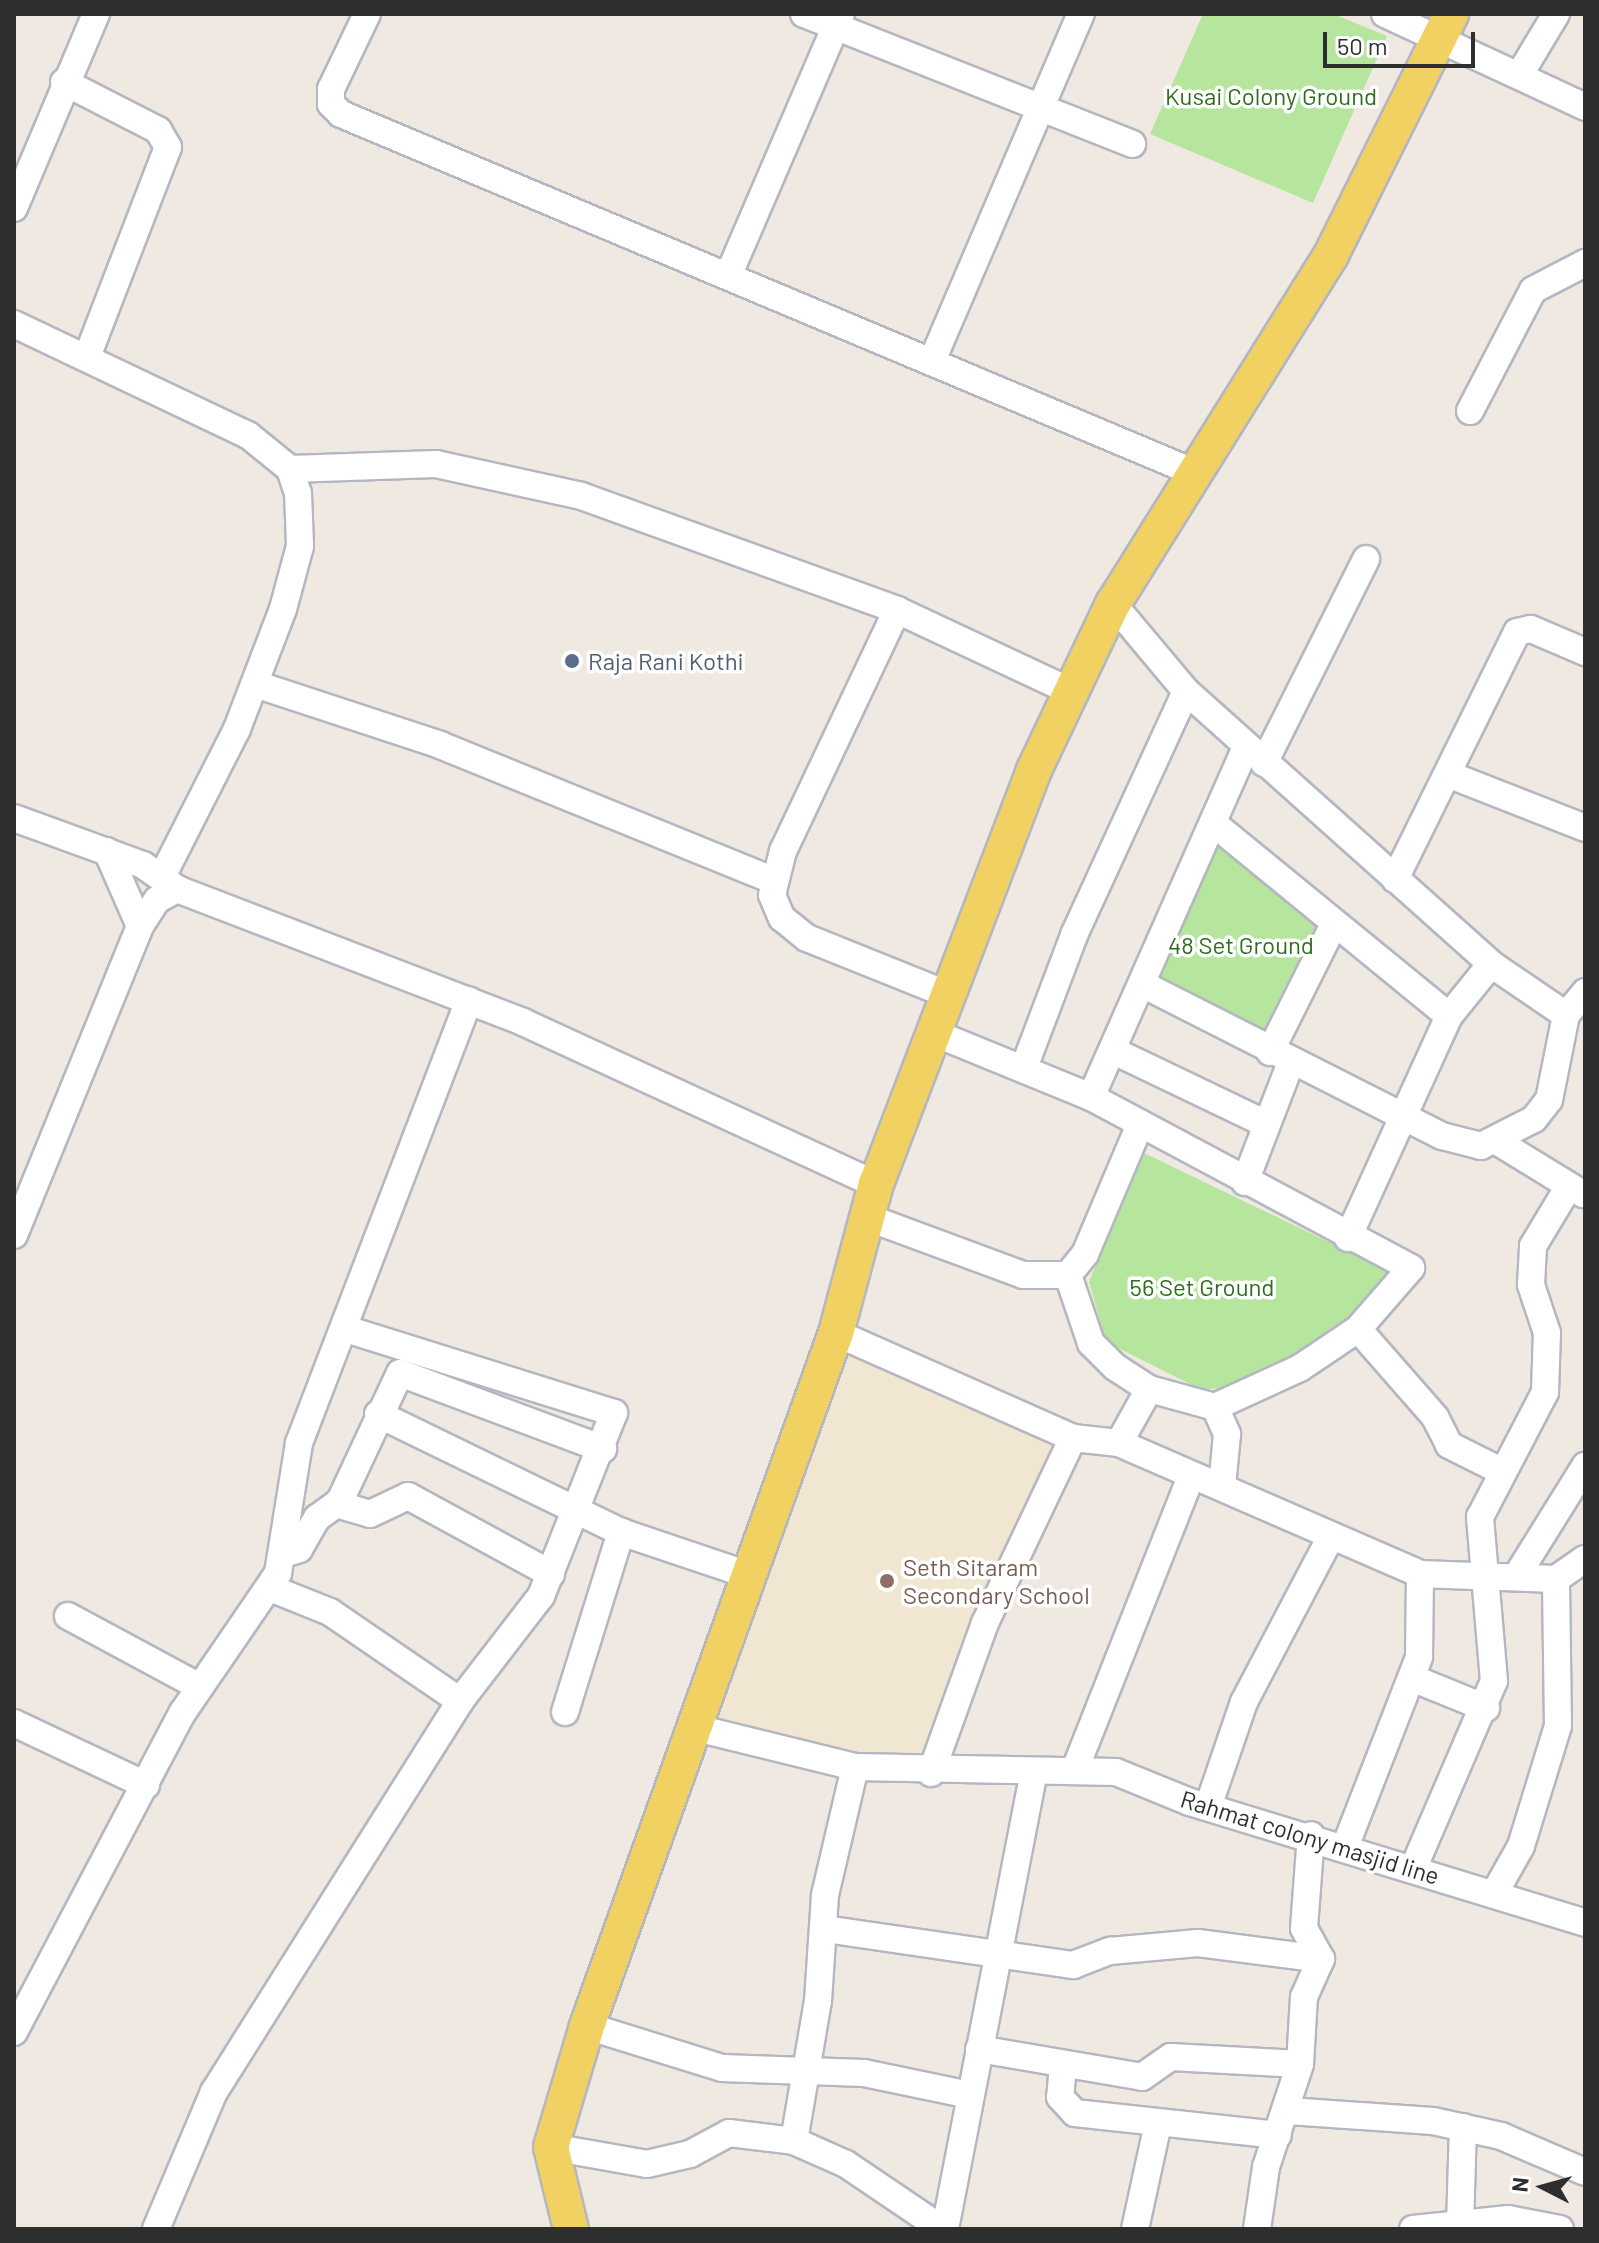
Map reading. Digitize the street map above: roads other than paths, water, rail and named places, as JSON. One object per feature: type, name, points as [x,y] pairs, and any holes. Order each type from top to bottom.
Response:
[{"type":"main road","points":[[571,2229],[551,2147],[587,2026],[746,1574],[836,1333],[876,1184],[946,994],[1070,691],[1113,604],[1331,255],[1446,25]]},
{"type":"street","points":[[14,208],[64,82],[96,14]]},
{"type":"street","points":[[367,14],[331,89],[331,104],[341,114],[729,274],[1193,472]]},
{"type":"street","points":[[804,14],[838,20],[1039,108],[1132,144]]},
{"type":"street","points":[[932,361],[1081,14]]},
{"type":"street","points":[[1385,14],[1446,25],[1520,74],[1585,107]]},
{"type":"street","points":[[1520,74],[1556,14]]},
{"type":"street","points":[[729,274],[838,20]]},
{"type":"street","points":[[64,82],[158,130],[168,147],[87,357]]},
{"type":"street","points":[[1470,411],[1533,290],[1585,263]]},
{"type":"street","points":[[14,324],[209,414],[290,469],[389,462],[487,472],[581,496],[897,610],[1070,691]]},
{"type":"street","points":[[14,1235],[140,926],[170,882],[255,684],[300,546],[290,469]]},
{"type":"street","points":[[1091,1097],[1116,1052],[1146,986],[1213,823],[1366,559]]},
{"type":"street","points":[[1113,604],[1186,691],[1255,755],[1491,964],[1566,1015]]},
{"type":"street","points":[[897,610],[773,880],[776,909],[807,938],[946,994]]},
{"type":"street","points":[[1395,879],[1450,775],[1517,632],[1531,629],[1585,652]]},
{"type":"street","points":[[255,684],[440,745],[773,880]]},
{"type":"street","points":[[1025,1065],[1074,935],[1186,691]]},
{"type":"street","points":[[1450,775],[1585,828]]},
{"type":"street","points":[[14,818],[107,851],[170,882],[469,1001],[876,1184]]},
{"type":"street","points":[[1213,823],[1449,1016]]},
{"type":"street","points":[[107,851],[140,926]]},
{"type":"street","points":[[1245,1182],[1266,1124],[1281,1057],[1334,924]]},
{"type":"street","points":[[1348,1238],[1406,1117],[1449,1016],[1491,964]]},
{"type":"street","points":[[1146,986],[1442,1136],[1481,1146],[1498,1142],[1549,1100],[1566,1015],[1585,992]]},
{"type":"street","points":[[14,2032],[198,1686],[270,1588],[284,1554],[299,1443],[346,1329],[469,1001]]},
{"type":"street","points":[[934,1033],[1025,1065],[1091,1097],[1139,1127],[1411,1268],[1358,1329],[1300,1368],[1215,1407],[1149,1389],[1091,1343],[1068,1275]]},
{"type":"street","points":[[1116,1052],[1266,1124]]},
{"type":"street","points":[[1068,1275],[1085,1254],[1139,1127]]},
{"type":"street","points":[[1413,1869],[1486,1708],[1494,1681],[1480,1517],[1545,1392],[1547,1333],[1531,1285],[1533,1246],[1577,1191],[1498,1142]]},
{"type":"street","points":[[869,1218],[1023,1275],[1068,1275]]},
{"type":"street","points":[[156,2229],[214,2092],[460,1701],[551,1574],[603,1449],[614,1413],[346,1329]]},
{"type":"street","points":[[1358,1329],[1435,1417],[1449,1445],[1503,1472]]},
{"type":"street","points":[[836,1333],[1073,1438],[1119,1443],[1330,1538],[1420,1574],[1556,1579],[1585,1559]]},
{"type":"street","points":[[284,1554],[297,1552],[317,1518],[336,1504],[395,1377],[408,1373],[603,1449]]},
{"type":"street","points":[[1119,1443],[1149,1389]]},
{"type":"street","points":[[1215,1407],[1227,1434],[1222,1487]]},
{"type":"street","points":[[378,1414],[621,1532],[746,1574]]},
{"type":"street","points":[[931,1773],[985,1623],[1073,1438]]},
{"type":"street","points":[[1516,1577],[1585,1466]]},
{"type":"street","points":[[1076,1767],[1191,1477]]},
{"type":"street","points":[[336,1504],[370,1514],[408,1496],[551,1574]]},
{"type":"street","points":[[565,1712],[621,1532]]},
{"type":"street","points":[[1208,1807],[1244,1702],[1330,1538]]},
{"type":"street","points":[[1345,1847],[1419,1657],[1420,1574]]},
{"type":"street","points":[[1494,1894],[1537,1797],[1573,1679],[1556,1579]]},
{"type":"street","points":[[270,1588],[330,1612],[460,1701]]},
{"type":"street","points":[[68,1616],[198,1686]]},
{"type":"street","points":[[1412,1678],[1486,1708]]},
{"type":"street","points":[[14,1723],[146,1785]]},
{"type":"street","name":"Rahmat colony masjid line","points":[[692,1727],[855,1767],[931,1773],[1033,1775],[1076,1767],[1116,1772],[1208,1807],[1311,1835],[1585,1923]]},
{"type":"street","points":[[794,2141],[806,2077],[825,1929],[825,1895],[855,1767]]},
{"type":"street","points":[[551,2147],[647,2164],[690,2154],[729,2133],[794,2141],[846,2164],[943,2229],[1033,1775]]},
{"type":"street","points":[[1311,1835],[1304,1928],[1321,1959]]},
{"type":"street","points":[[825,1929],[1073,1965],[1110,1951],[1198,1943],[1321,1959]]},
{"type":"street","points":[[1257,2229],[1300,2064],[1304,1997],[1321,1959]]},
{"type":"street","points":[[587,2026],[683,2060],[806,2077],[864,2073],[970,2095]]},
{"type":"street","points":[[979,2049],[1142,2077],[1171,2057],[1300,2064]]},
{"type":"street","points":[[1063,2065],[1060,2097],[1075,2113],[1157,2128],[1284,2123],[1463,2127],[1585,2172]]},
{"type":"street","points":[[1460,2226],[1463,2127]]},
{"type":"street","points":[[1135,2229],[1157,2128]]},
{"type":"street","points":[[1413,2229],[1508,2219],[1560,2229]]},
{"type":"street","points":[[1145,2229],[1156,2229]]},
{"type":"place","name":"Raja Rani Kothi","points":[[572,661]]},
{"type":"place","name":"Seth Sitaram Secondary School","points":[[887,1581]]},
{"type":"park label","name":"Kusai Colony Ground","points":[[1271,96]]},
{"type":"park label","name":"48 Set Ground","points":[[1241,945]]},
{"type":"park label","name":"56 Set Ground","points":[[1202,1287]]}]
